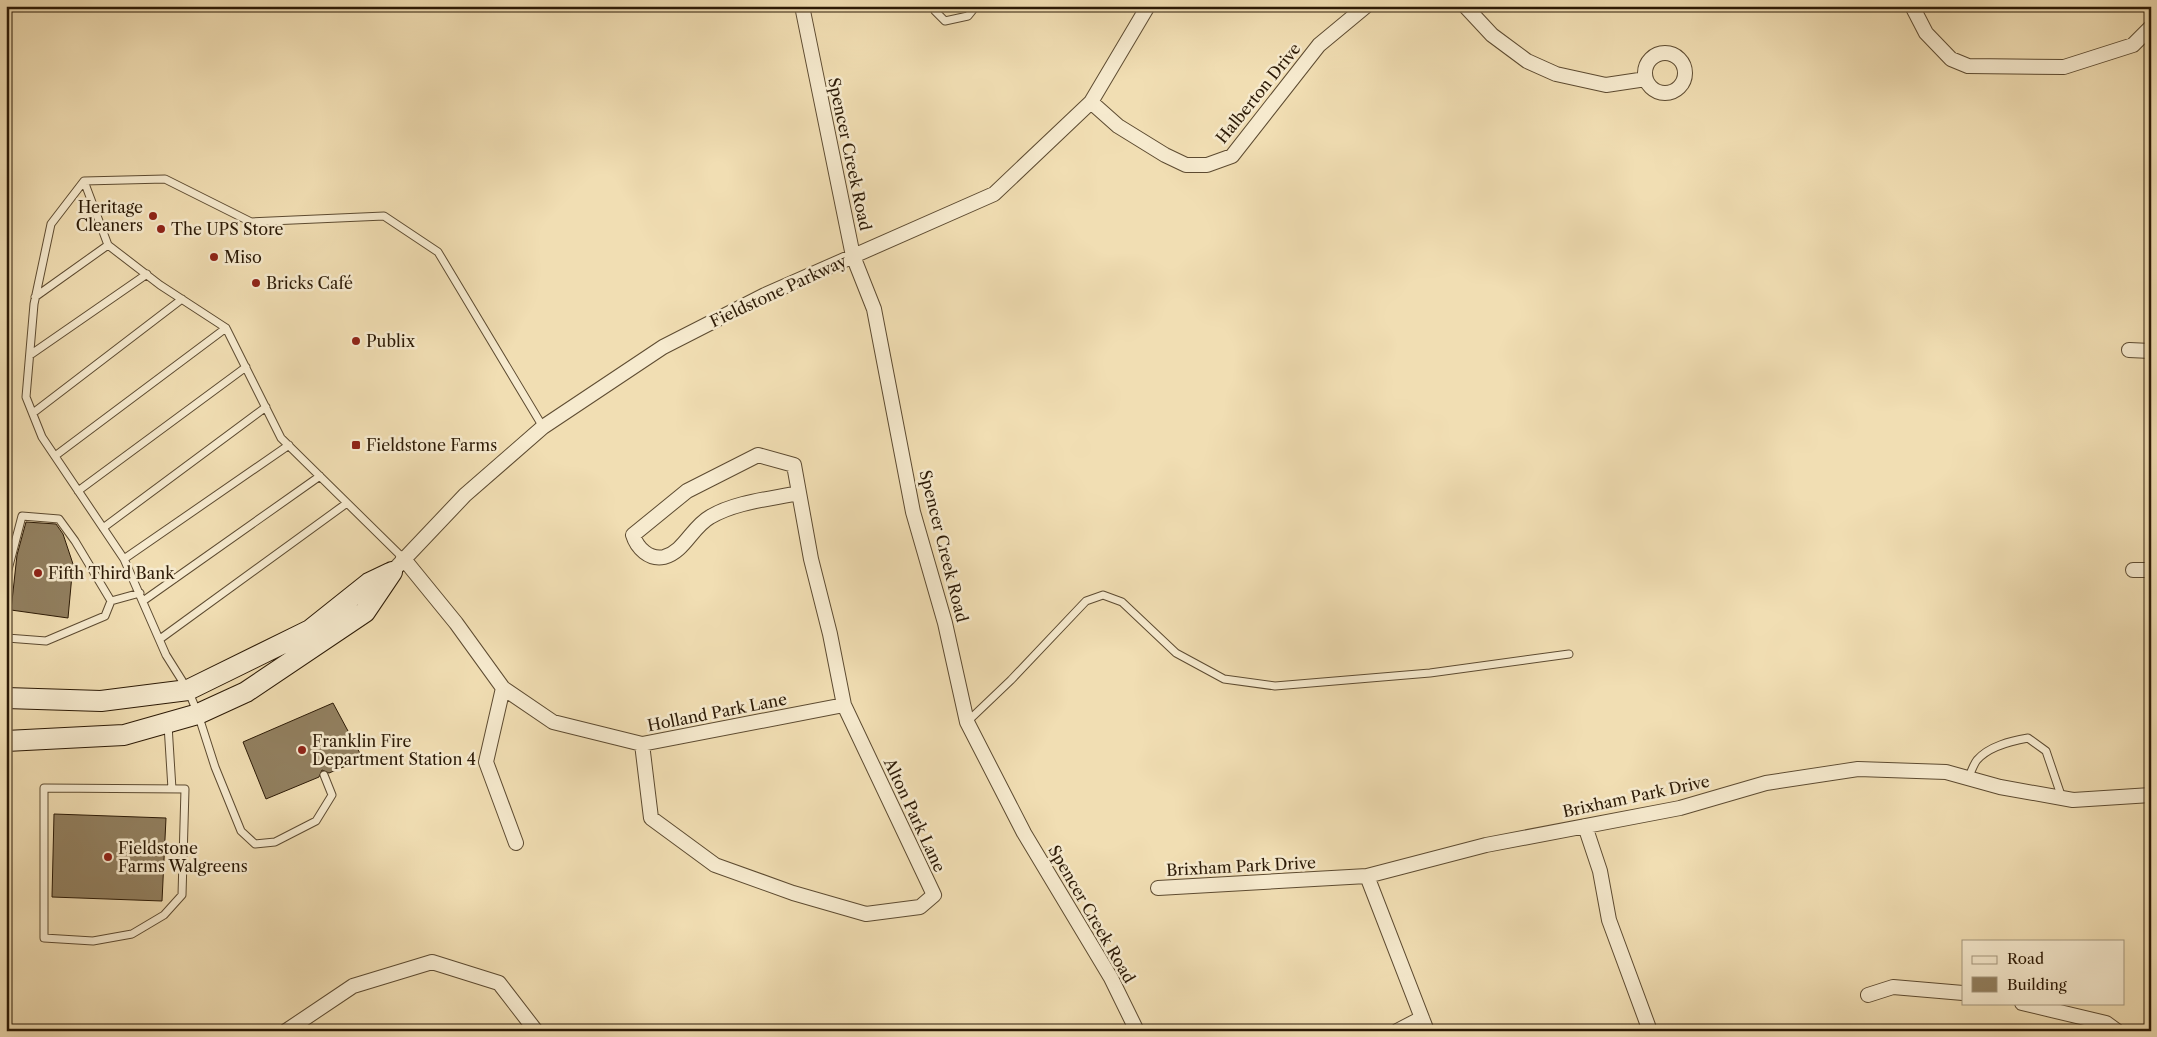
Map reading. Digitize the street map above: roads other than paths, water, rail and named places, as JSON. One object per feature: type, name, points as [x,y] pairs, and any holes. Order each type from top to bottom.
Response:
[{"type":"street","name":"Spencer Creek Road","points":[[802,6],[853,256],[874,309],[914,512],[945,623],[968,722],[1024,833],[1111,978],[1138,1031]]},
{"type":"street","name":"Fieldstone Parkway","points":[[6,741],[124,735],[198,714],[246,692],[365,612],[398,565],[465,495],[543,427],[663,347],[765,295],[994,194],[1091,102],[1148,6]]},
{"type":"street","name":"Halberton Drive","points":[[1091,102],[1118,126],[1165,155],[1186,165],[1207,165],[1232,156],[1319,45],[1366,6]]},
{"type":"street","points":[[1466,6],[1492,35],[1506,46],[1527,61],[1556,74],[1606,85],[1646,80]]},
{"type":"street","points":[[1912,6],[1926,33],[1951,59],[1968,66],[2064,67],[2133,44],[2151,27]]},
{"type":"street","points":[[2129,350],[2151,350]]},
{"type":"street","name":"Alton Park Lane","points":[[642,744],[651,818],[715,865],[792,893],[866,914],[920,907],[934,895],[844,705],[830,634],[811,559],[794,464],[758,455],[687,491],[633,535],[636,546],[648,554],[662,558],[672,554],[699,525],[721,511],[798,493]]},
{"type":"street","name":"Fieldstone Parkway","points":[[6,698],[101,701],[188,690],[310,630],[369,583],[398,565]]},
{"type":"street","name":"Holland Park Lane","points":[[398,565],[456,623],[503,688],[553,722],[642,744],[844,705]]},
{"type":"street","points":[[2133,570],[2151,570]]},
{"type":"street","points":[[503,688],[486,762],[516,843]]},
{"type":"street","name":"Brixham Park Drive","points":[[1158,888],[1367,876],[1486,845],[1680,808],[1766,783],[1858,769],[1946,772],[2000,787],[2073,800],[2151,795]]},
{"type":"street","points":[[1584,826],[1600,871],[1609,920],[1650,1031]]},
{"type":"street","points":[[1367,876],[1424,1025],[1397,1031]]},
{"type":"street","points":[[286,1031],[353,986],[432,962],[499,983],[536,1031]]},
{"type":"street","points":[[1868,995],[1893,987],[1962,993]]},
{"type":"street","points":[[2026,1004],[2106,1023],[2117,1031]]},
{"type":"lane","points":[[933,6],[935,12],[945,21],[968,16],[976,6]]},
{"type":"lane","points":[[84,181],[165,179],[251,222],[384,216],[438,252],[543,427]]},
{"type":"lane","points":[[84,181],[108,244],[182,299],[226,328],[282,438],[347,503],[398,565]]},
{"type":"lane","points":[[84,181],[51,224],[35,297],[26,397],[42,438],[124,559],[166,655],[188,690],[215,767],[241,831],[255,844],[275,842],[316,821],[332,795],[324,775]]},
{"type":"lane","points":[[35,297],[108,244]]},
{"type":"lane","points":[[30,355],[147,274]]},
{"type":"lane","points":[[32,413],[182,299]]},
{"type":"lane","points":[[55,456],[226,328]]},
{"type":"lane","points":[[78,490],[246,367]]},
{"type":"lane","points":[[103,528],[266,407]]},
{"type":"lane","points":[[124,559],[289,445]]},
{"type":"lane","points":[[143,601],[320,476]]},
{"type":"lane","points":[[160,638],[347,503]]},
{"type":"lane","points":[[6,577],[22,516],[58,519],[75,541],[111,601]]},
{"type":"lane","points":[[111,601],[140,593]]},
{"type":"lane","points":[[968,722],[1086,601],[1103,595],[1122,602],[1176,653],[1184,658],[1224,679],[1275,686],[1430,674],[1569,654]]},
{"type":"lane","points":[[6,635],[7,638],[46,641],[105,616],[111,601]]},
{"type":"lane","points":[[168,722],[172,789]]},
{"type":"lane","points":[[1968,778],[1978,760],[1992,749],[2009,741],[2028,738],[2046,751],[2062,798]]},
{"type":"lane","points":[[44,788],[172,789],[185,789],[182,895],[164,916],[132,934],[93,941],[44,938],[44,788]]},
{"type":"place","name":"Heritage Cleaners","points":[[153,216]]},
{"type":"place","name":"The UPS Store","points":[[161,229]]},
{"type":"place","name":"Miso","points":[[214,257]]},
{"type":"place","name":"Bricks Café","points":[[256,283]]},
{"type":"place","name":"Publix","points":[[356,341]]},
{"type":"place","name":"Fieldstone Farms","points":[[356,445]]},
{"type":"place","name":"Fifth Third Bank","points":[[38,573]]},
{"type":"place","name":"Franklin Fire Department Station 4","points":[[302,750]]},
{"type":"place","name":"Fieldstone Farms Walgreens","points":[[108,857]]}]
